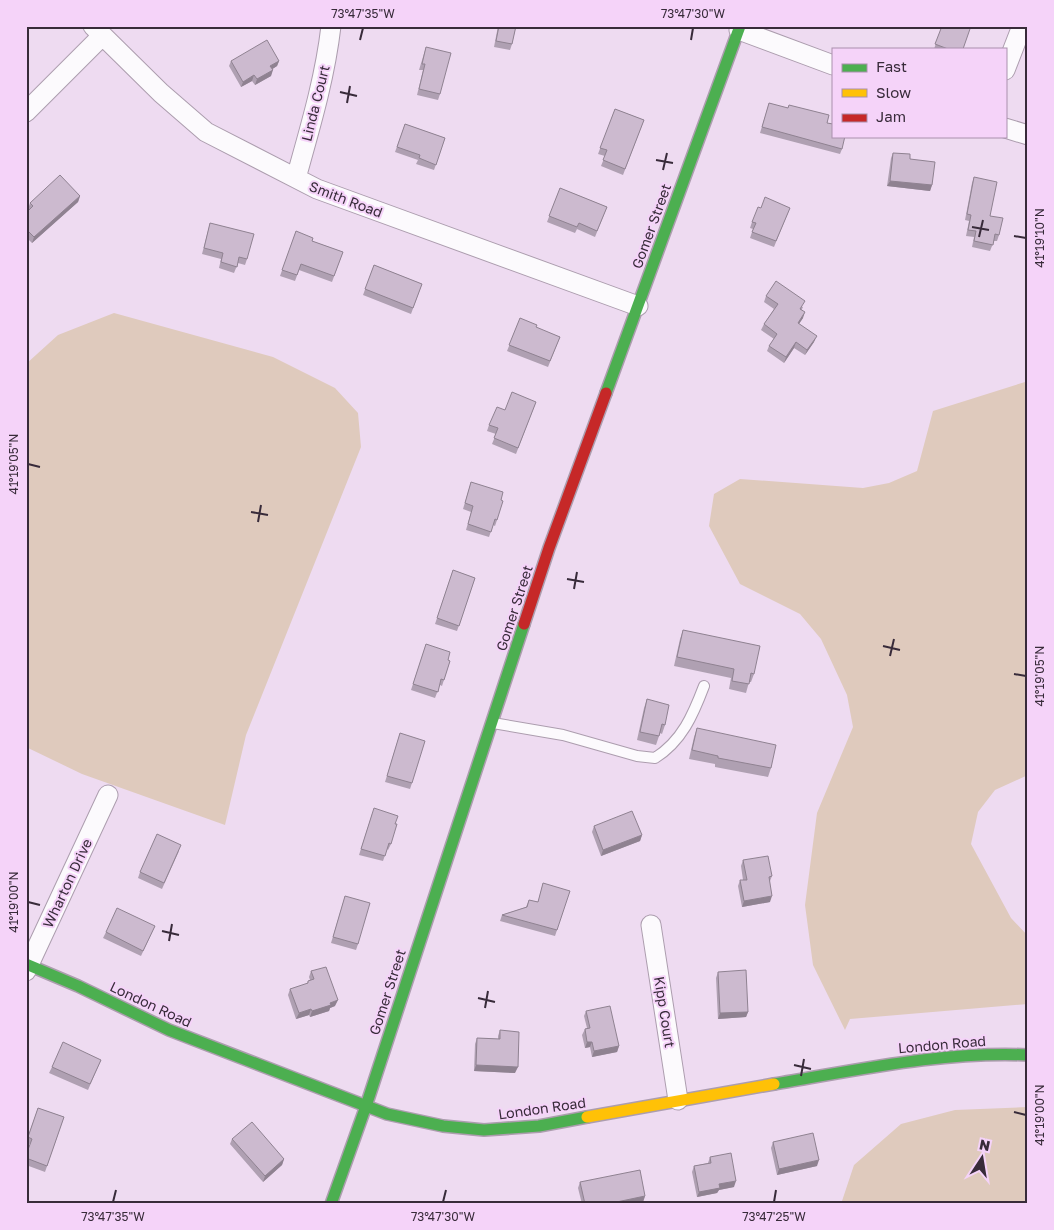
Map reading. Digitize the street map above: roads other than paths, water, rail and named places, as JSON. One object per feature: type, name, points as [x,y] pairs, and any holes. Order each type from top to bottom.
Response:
[{"type":"street","name":"Linda Court","points":[[296,178],[317,101],[331,26]]},
{"type":"street","points":[[1006,67],[1022,26]]},
{"type":"street","points":[[739,28],[832,65]]},
{"type":"street","name":"Gomer Street","points":[[331,1204],[366,1106],[549,548],[739,28]]},
{"type":"street","name":"Smith Road","points":[[98,31],[161,93],[206,132],[317,189],[638,306]]},
{"type":"street","points":[[26,112],[98,31]]},
{"type":"street","points":[[1006,128],[1028,135]]},
{"type":"street","name":"Wharton Drive","points":[[27,967],[108,795]]},
{"type":"street","name":"Kipp Court","points":[[651,925],[678,1100]]},
{"type":"street","name":"London Road","points":[[27,967],[78,986],[169,1030],[387,1114],[444,1126],[484,1130],[539,1126],[678,1100],[914,1061],[1008,1054],[1028,1055]]},
{"type":"lane","points":[[492,723],[563,735],[637,756],[656,758],[668,750],[682,733],[692,717],[704,686]]}]
